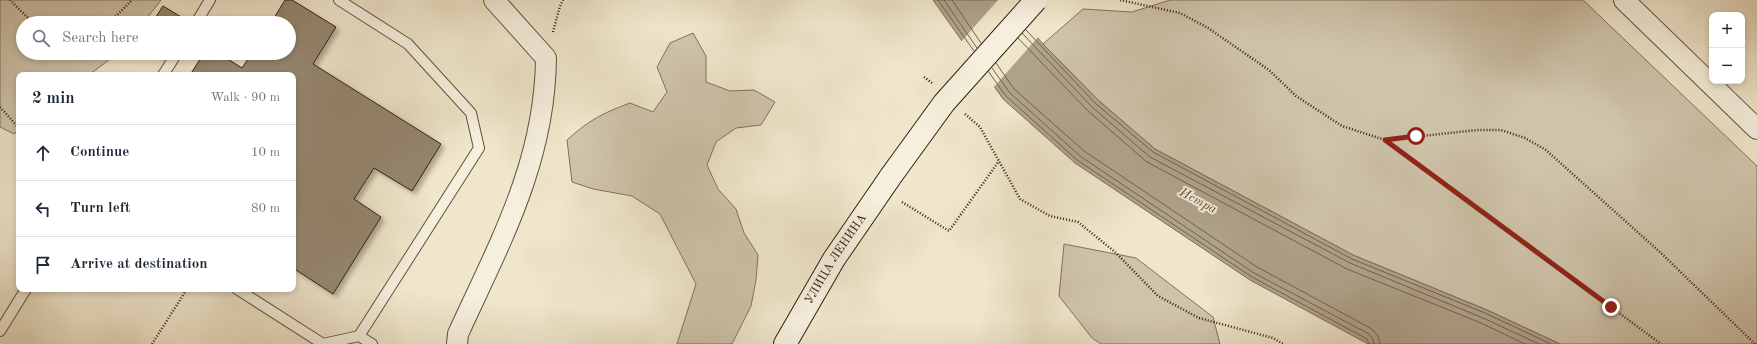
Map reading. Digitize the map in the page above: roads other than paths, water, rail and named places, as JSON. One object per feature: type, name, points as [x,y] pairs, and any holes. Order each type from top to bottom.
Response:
[{"type":"main road","name":"УЛИЦА ЛЕНИНА","points":[[785,344],[834,260],[891,176],[944,103],[1036,0]]},
{"type":"street","points":[[456,344],[458,334],[513,213],[533,156],[543,108],[546,58],[494,0]]},
{"type":"street","points":[[1624,0],[1757,129]]},
{"type":"lane","points":[[200,16],[210,0]]},
{"type":"lane","points":[[339,0],[408,44],[471,113],[479,148],[359,336]]},
{"type":"lane","points":[[165,72],[173,60]]},
{"type":"lane","points":[[0,331],[24,292]]},
{"type":"lane","points":[[242,292],[323,344],[359,336],[372,344]]},
{"type":"water","name":"Истра","points":[[933,0],[1007,0],[1043,44],[1098,100],[1155,149],[1353,255],[1487,310],[1560,344],[1368,344],[1250,280],[1075,163],[1003,99]]}]
